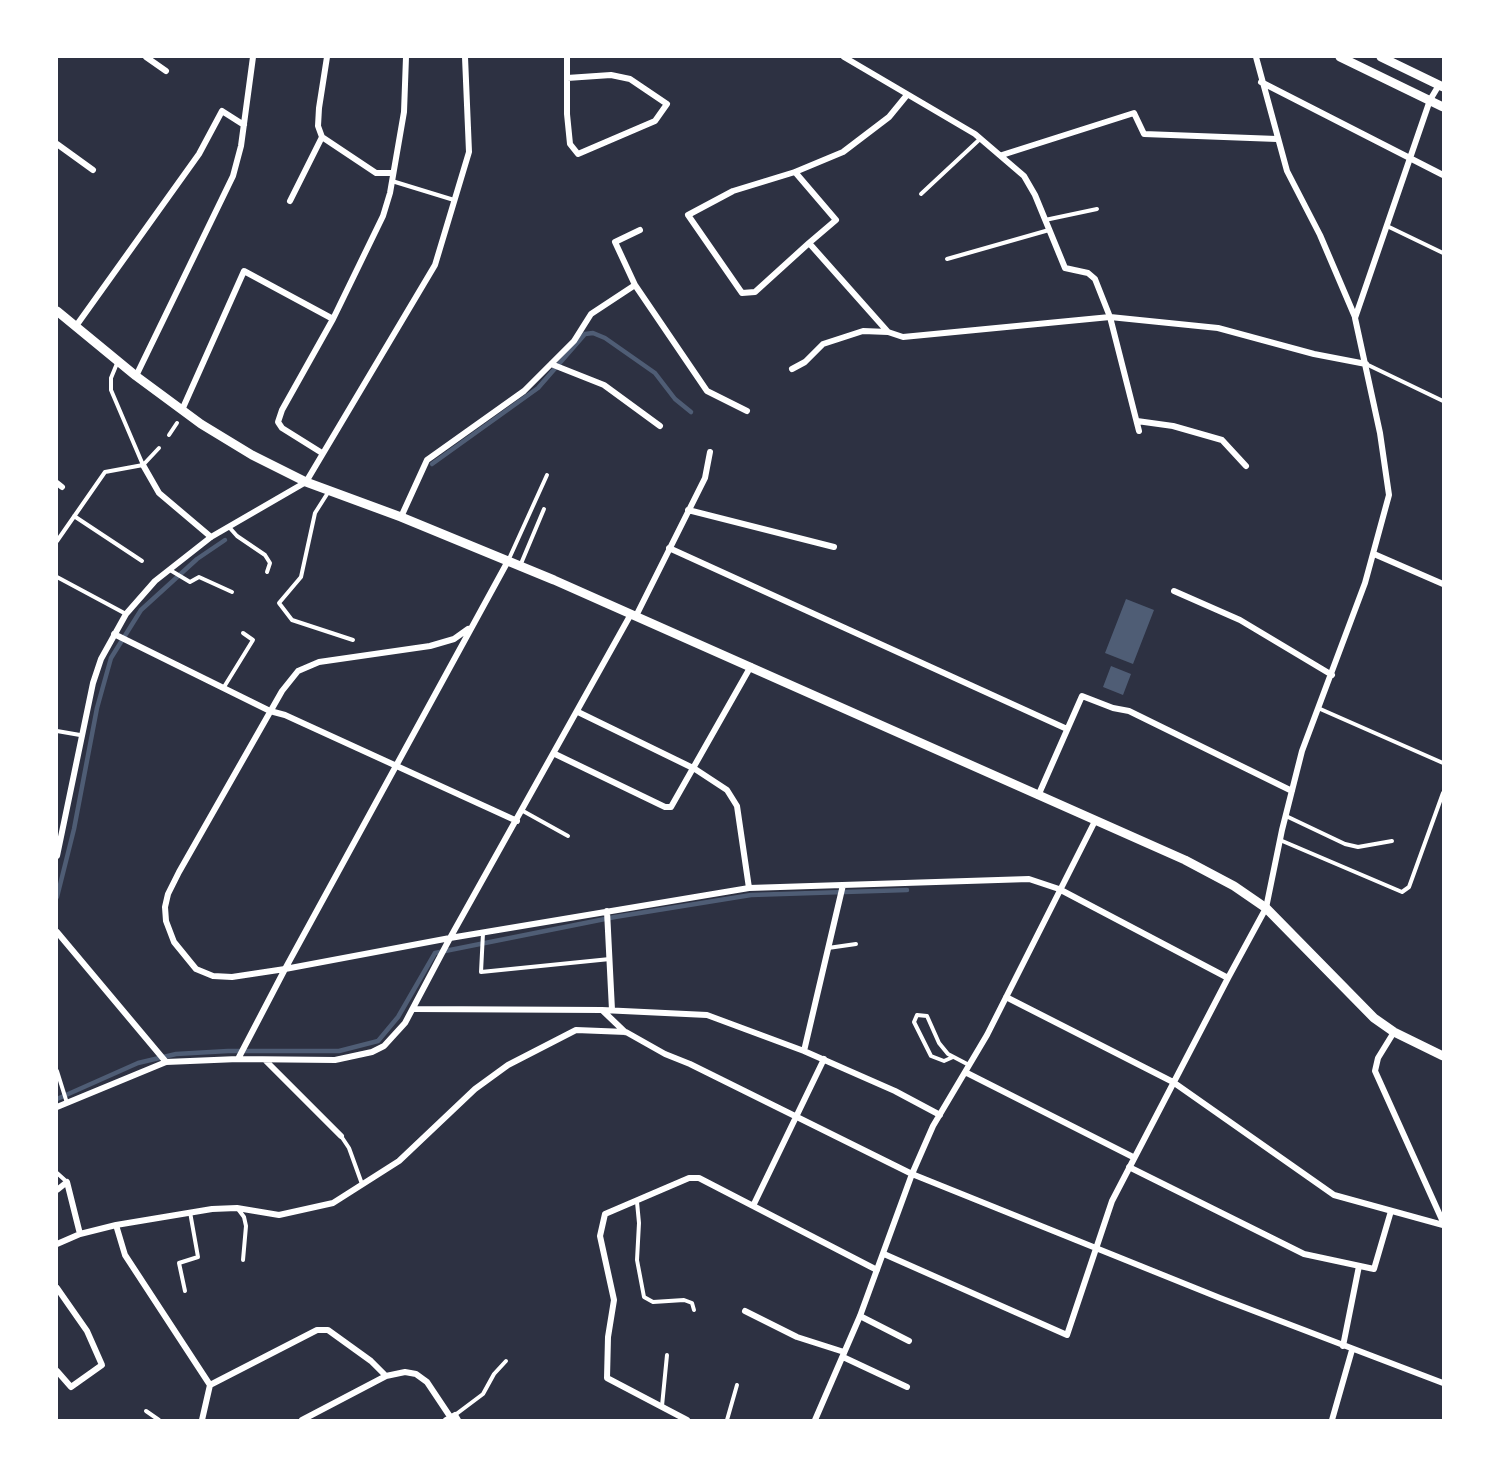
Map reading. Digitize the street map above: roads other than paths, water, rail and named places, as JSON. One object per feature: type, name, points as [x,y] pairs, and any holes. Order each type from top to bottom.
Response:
[{"type":"street","points":[[146,57],[166,71]]},
{"type":"street","points":[[136,376],[233,176],[244,125],[254,57]]},
{"type":"street","points":[[327,57],[319,108],[318,126],[322,137],[376,172],[393,173]]},
{"type":"street","points":[[322,453],[282,428],[278,422],[282,410],[333,319],[383,216],[392,181],[404,112],[406,57]]},
{"type":"street","points":[[57,856],[80,735],[101,659],[126,614],[211,537],[306,482],[435,265],[469,152],[465,57]]},
{"type":"street","points":[[567,57],[567,78],[570,144],[578,154],[656,122],[667,104],[630,79],[611,75],[567,78]]},
{"type":"street","points":[[844,57],[981,139],[1024,176],[1035,195],[1065,268],[1088,273],[1095,279],[1110,317],[1139,432]]},
{"type":"street","points":[[884,1254],[1067,1335],[1112,1201],[1133,1157],[1266,908],[1285,816],[1302,751],[1332,675],[1374,554],[1389,495],[1366,364],[1355,318],[1320,235],[1287,171],[1256,57]]},
{"type":"street","points":[[1340,57],[1443,107]]},
{"type":"street","points":[[1355,318],[1430,100],[1441,86],[1381,57]]},
{"type":"street","points":[[1261,82],[1443,176]]},
{"type":"street","points":[[795,171],[836,220],[755,292],[742,293],[688,215],[733,191],[795,171],[843,152],[889,117],[907,95]]},
{"type":"street","points":[[76,326],[199,154],[222,111],[244,125]]},
{"type":"street","points":[[1002,155],[1134,113],[1144,134],[1277,139]]},
{"type":"street","points":[[290,201],[322,137]]},
{"type":"street","points":[[57,144],[93,170]]},
{"type":"street","points":[[640,230],[615,243],[635,285],[707,391],[747,411]]},
{"type":"street","points":[[809,243],[888,332]]},
{"type":"street","points":[[182,410],[244,271],[333,319]]},
{"type":"street","points":[[401,517],[427,460],[524,391],[574,340],[591,314],[635,285]]},
{"type":"street","points":[[57,311],[136,376],[182,410],[252,455],[306,482],[401,517],[508,561],[751,666],[1185,860],[1234,886],[1266,908],[1345,990],[1394,1032],[1443,1056]]},
{"type":"street","points":[[792,369],[805,362],[823,344],[863,331],[888,332],[903,336],[1110,317],[1218,328],[1314,354],[1366,364]]},
{"type":"street","points":[[551,364],[604,385],[660,426]]},
{"type":"street","points":[[1137,421],[1173,426],[1222,440],[1246,466]]},
{"type":"street","points":[[57,1107],[66,1100],[165,1060],[239,1057],[266,1060],[335,1060],[372,1052],[384,1046],[396,1035],[415,1009],[449,941],[633,615],[705,478],[710,453]]},
{"type":"street","points":[[142,465],[159,493],[211,537]]},
{"type":"street","points":[[688,510],[834,547]]},
{"type":"street","points":[[669,548],[1067,729]]},
{"type":"street","points":[[1374,554],[1443,584]]},
{"type":"street","points":[[239,1057],[508,561]]},
{"type":"street","points":[[1173,591],[1240,621],[1332,675]]},
{"type":"street","points":[[471,627],[454,639],[430,646],[319,662],[298,671],[270,711],[179,872],[165,908],[166,921],[174,942],[196,969],[213,976],[232,978],[749,888],[1029,879],[1059,889],[1228,978]]},
{"type":"street","points":[[116,635],[270,711],[285,715],[517,821]]},
{"type":"street","points":[[555,754],[668,808],[673,806],[751,666]]},
{"type":"street","points":[[1038,796],[1082,696],[1113,708],[1130,711],[1292,791]]},
{"type":"street","points":[[578,712],[695,769],[727,790],[735,801],[749,888]]},
{"type":"street","points":[[815,1420],[860,1316],[912,1174],[940,1115],[1006,997],[1095,821]]},
{"type":"street","points":[[804,1051],[843,885]]},
{"type":"street","points":[[607,911],[612,1010]]},
{"type":"street","points":[[57,932],[165,1060]]},
{"type":"street","points":[[1006,997],[1173,1082],[1334,1195],[1443,1224]]},
{"type":"street","points":[[415,1009],[612,1010],[677,1012],[716,1017],[824,1059],[895,1091],[940,1115]]},
{"type":"street","points":[[602,1010],[626,1032],[665,1054],[690,1064],[912,1174],[1352,1350],[1443,1383]]},
{"type":"street","points":[[57,1244],[80,1234],[116,1225],[190,1211],[237,1209],[270,1214],[293,1213],[333,1203],[399,1161],[475,1089],[508,1065],[576,1030],[626,1032]]},
{"type":"street","points":[[1394,1032],[1378,1058],[1375,1071],[1443,1224]]},
{"type":"street","points":[[753,1206],[824,1059]]},
{"type":"street","points":[[266,1060],[341,1136]]},
{"type":"street","points":[[965,1072],[1133,1157]]},
{"type":"street","points":[[1129,1167],[1304,1254],[1374,1269],[1391,1211]]},
{"type":"street","points":[[687,1420],[607,1378],[608,1337],[614,1300],[600,1236],[605,1214],[694,1177],[877,1270]]},
{"type":"street","points":[[57,1190],[67,1182],[80,1234]]},
{"type":"street","points":[[116,1225],[125,1255],[210,1385],[202,1420]]},
{"type":"street","points":[[1343,1346],[1359,1266]]},
{"type":"street","points":[[57,1288],[87,1331],[102,1365],[71,1387],[57,1371]]},
{"type":"street","points":[[745,1311],[797,1337],[844,1354],[907,1387]]},
{"type":"street","points":[[860,1316],[909,1341]]},
{"type":"street","points":[[210,1385],[323,1329],[371,1361],[386,1376]]},
{"type":"street","points":[[1332,1420],[1352,1350]]},
{"type":"street","points":[[302,1420],[386,1376],[405,1372],[417,1374],[427,1382],[452,1418]]},
{"type":"lane","points":[[921,194],[981,139]]},
{"type":"lane","points":[[392,181],[456,200]]},
{"type":"lane","points":[[1045,220],[1097,209]]},
{"type":"lane","points":[[1387,226],[1443,254]]},
{"type":"lane","points":[[947,259],[1049,230]]},
{"type":"lane","points":[[118,360],[111,378],[111,390],[142,465]]},
{"type":"lane","points":[[1366,364],[1443,401]]},
{"type":"lane","points":[[169,435],[177,423]]},
{"type":"lane","points":[[57,540],[105,472],[142,465],[159,448]]},
{"type":"lane","points":[[508,561],[547,475]]},
{"type":"lane","points":[[330,491],[315,513],[301,577],[279,603],[292,620],[353,640]]},
{"type":"lane","points":[[520,566],[544,509]]},
{"type":"lane","points":[[74,516],[142,561]]},
{"type":"lane","points":[[229,526],[237,536],[266,555],[270,563],[267,572]]},
{"type":"lane","points":[[172,571],[190,582],[199,577],[232,592]]},
{"type":"lane","points":[[57,577],[126,614]]},
{"type":"lane","points":[[223,688],[253,640],[243,633]]},
{"type":"lane","points":[[1318,708],[1443,763]]},
{"type":"lane","points":[[57,731],[80,735]]},
{"type":"lane","points":[[1280,840],[1402,892],[1409,886],[1443,793]]},
{"type":"lane","points":[[523,811],[568,836]]},
{"type":"lane","points":[[1285,816],[1352,846],[1378,845],[1392,841]]},
{"type":"lane","points":[[483,935],[481,972],[610,959]]},
{"type":"lane","points":[[828,948],[856,944]]},
{"type":"lane","points":[[953,1057],[944,1061],[931,1056],[914,1022],[917,1015],[927,1016],[939,1043],[953,1057],[969,1065]]},
{"type":"lane","points":[[57,1071],[66,1100]]},
{"type":"lane","points":[[341,1136],[349,1148],[362,1185]]},
{"type":"lane","points":[[57,1173],[67,1182]]},
{"type":"lane","points":[[637,1202],[639,1223],[637,1260],[644,1297],[653,1302],[684,1300],[692,1303],[694,1310]]},
{"type":"lane","points":[[237,1209],[244,1217],[246,1226],[243,1260]]},
{"type":"lane","points":[[185,1291],[179,1263],[198,1257],[190,1211]]},
{"type":"lane","points":[[662,1406],[667,1355]]},
{"type":"lane","points":[[452,1418],[483,1394],[494,1374],[506,1361]]},
{"type":"lane","points":[[727,1420],[736,1385]]},
{"type":"lane","points":[[146,1411],[159,1420]]},
{"type":"water","points":[[1126,599],[1154,610],[1133,664],[1105,653]]},
{"type":"water","points":[[1111,666],[1131,674],[1123,695],[1103,687]]},
{"type":"waterway","points":[[432,464],[538,388],[585,334],[593,333],[605,338],[655,373],[675,399],[691,412]]},
{"type":"waterway","points":[[57,897],[74,829],[97,708],[111,658],[141,610],[197,559],[225,540]]},
{"type":"waterway","points":[[57,1099],[138,1063],[176,1054],[228,1051],[339,1051],[378,1041],[398,1017],[435,953],[615,917],[751,895],[907,890]]}]
